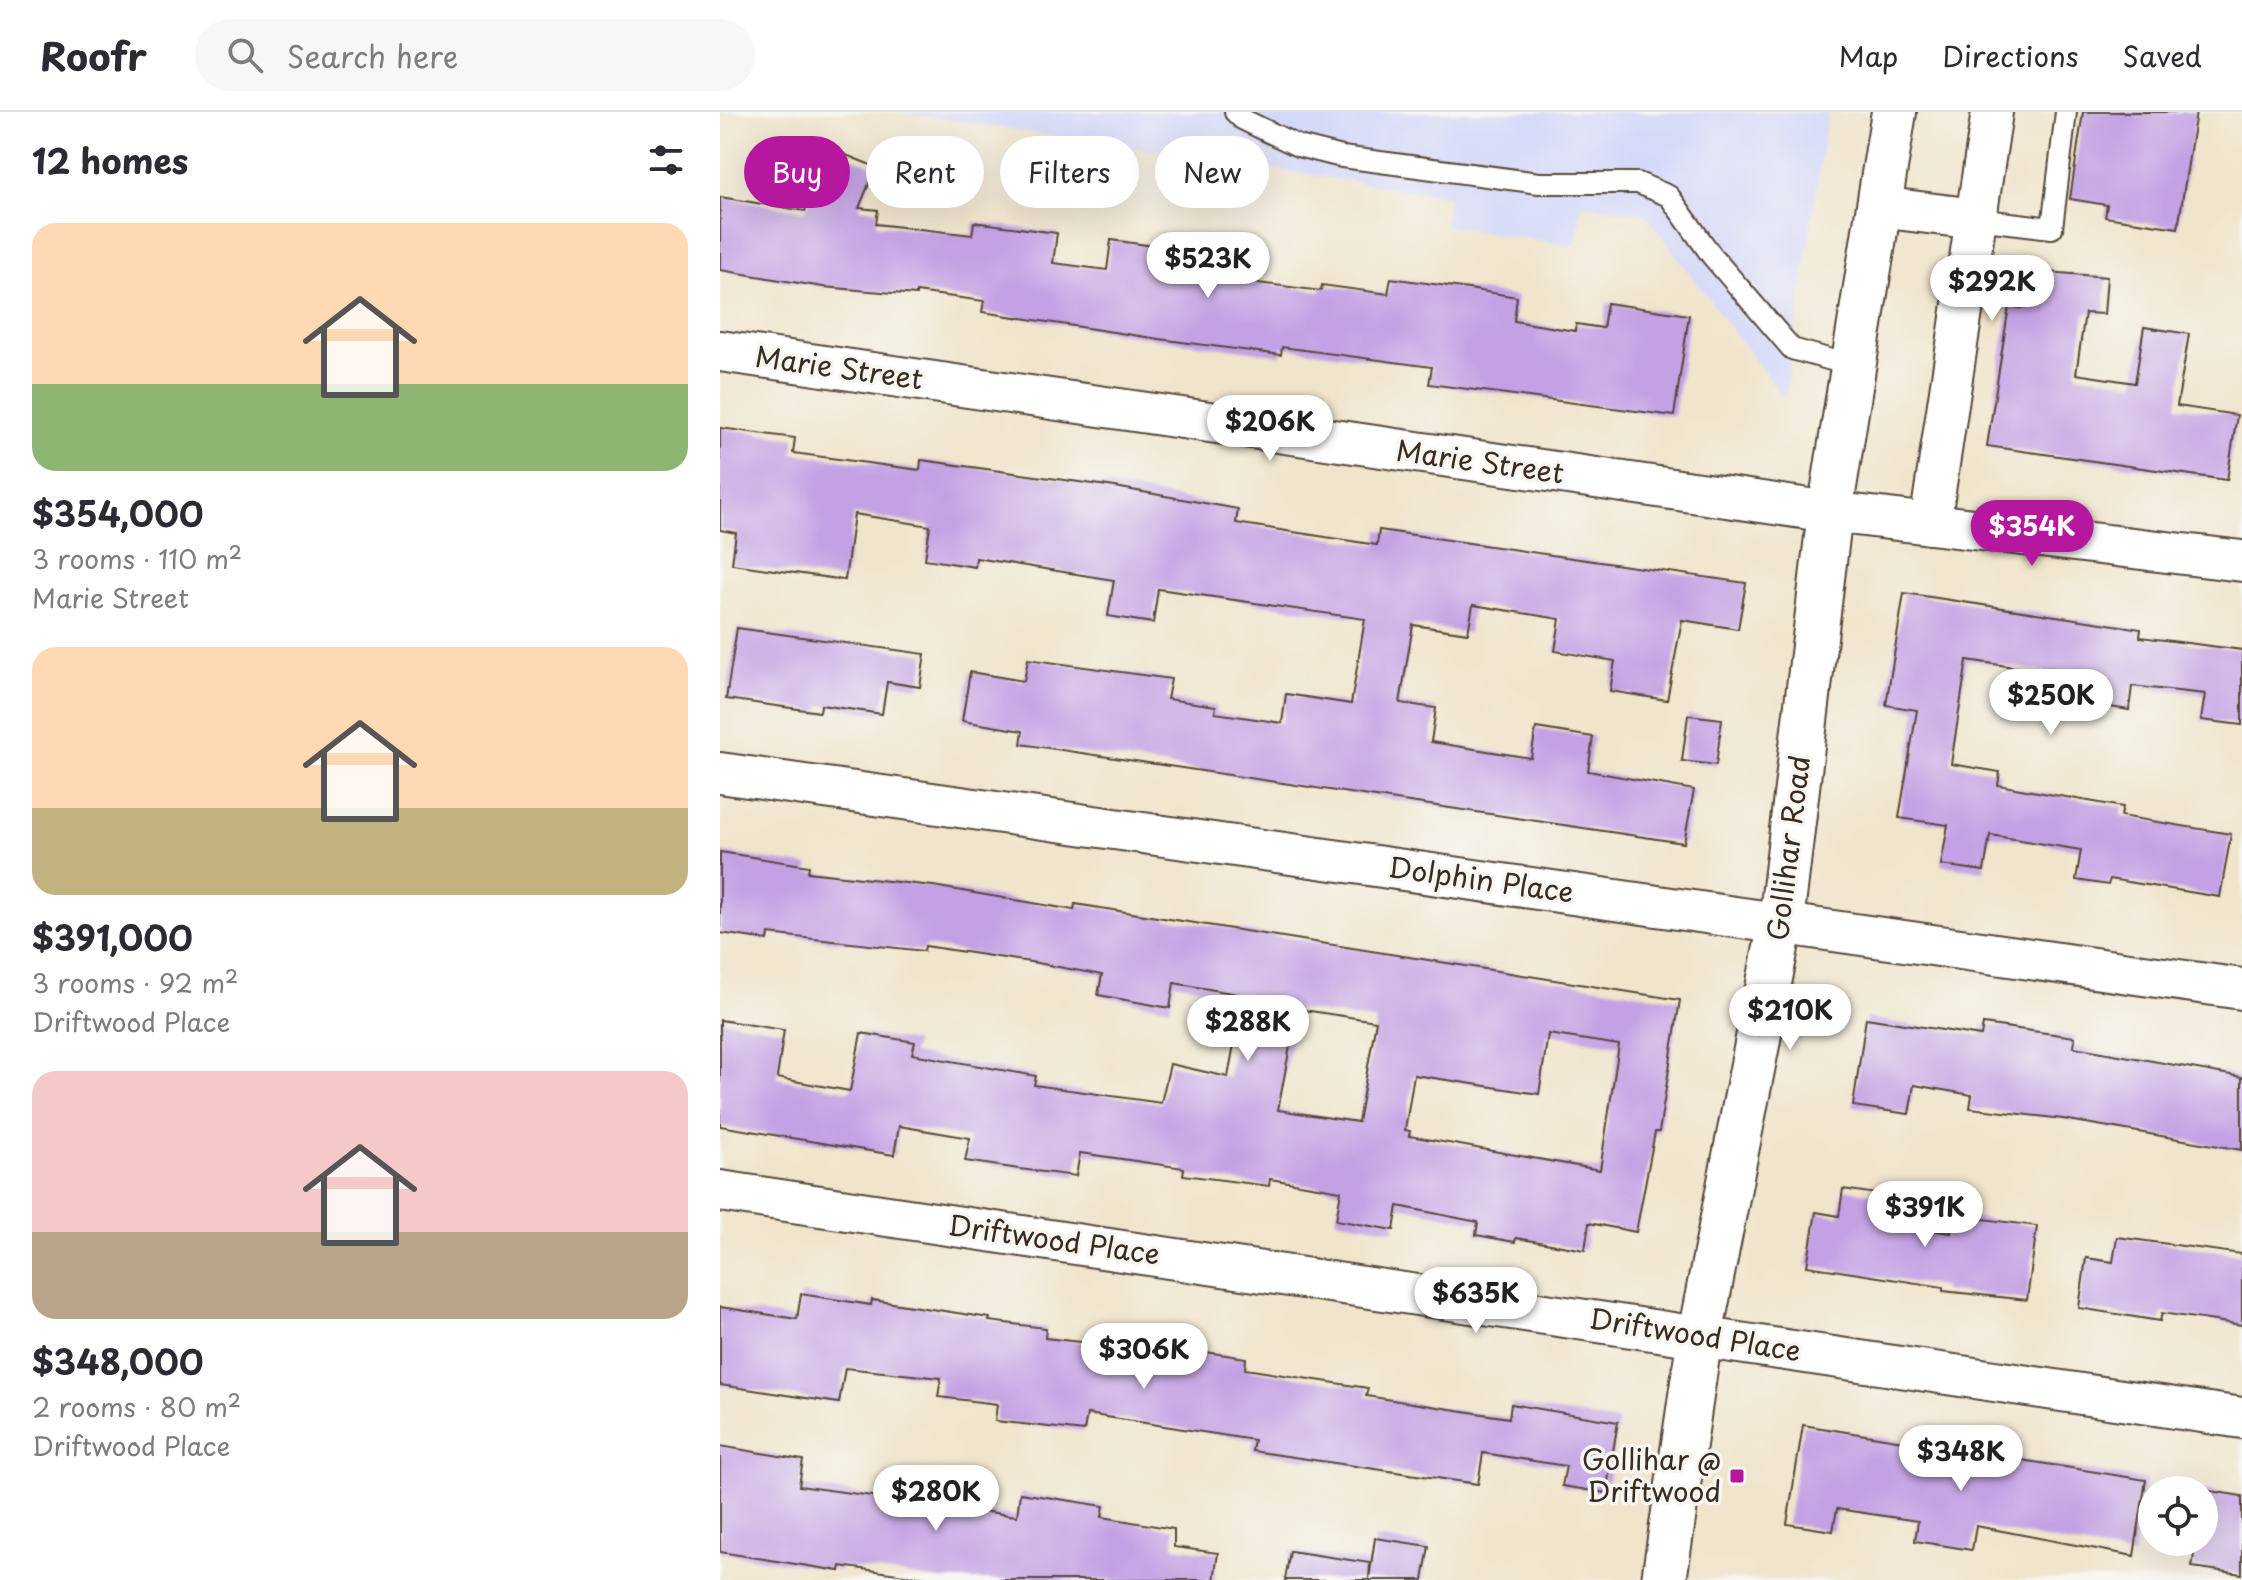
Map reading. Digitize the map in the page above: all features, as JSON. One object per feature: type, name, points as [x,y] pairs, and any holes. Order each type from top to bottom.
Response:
[{"type":"main road","name":"Gollihar Road","points":[[1664,1580],[1700,1335],[1781,922],[1830,512],[1894,112]]},
{"type":"street","points":[[1930,524],[1992,112]]},
{"type":"street","points":[[1879,207],[1976,219]]},
{"type":"street","name":"Marie Street","points":[[720,351],[1830,512],[2242,561]]},
{"type":"street","name":"Dolphin Place","points":[[720,773],[2242,989]]},
{"type":"street","name":"Driftwood Place","points":[[720,1191],[2242,1418]]},
{"type":"lane","points":[[1235,112],[1242,119],[1298,146],[1342,157],[1539,183],[1638,183],[1669,196],[1712,256],[1792,349],[1853,366]]},
{"type":"lane","points":[[1976,219],[2052,228],[2066,112]]},
{"type":"shaded area","points":[[898,112],[1828,112],[1785,400],[1645,214],[1582,204],[1576,246],[1444,226],[1448,196],[1269,169],[1269,136],[1155,136],[1155,151],[1139,149],[1139,136],[1055,136]]},
{"type":"building","points":[[2083,112],[2196,112],[2178,228],[2105,217],[2107,205],[2070,199]]},
{"type":"building","points":[[850,157],[866,163],[866,191],[859,208],[878,210],[876,224],[972,235],[974,222],[1057,233],[1053,263],[1107,270],[1111,240],[1196,252],[1197,244],[1231,248],[1227,279],[1321,291],[1322,285],[1388,294],[1391,278],[1469,289],[1517,297],[1514,321],[1575,331],[1576,324],[1603,328],[1607,303],[1689,315],[1674,416],[1429,384],[1432,367],[1282,347],[1281,355],[1159,339],[982,312],[984,301],[916,292],[916,295],[823,287],[720,270],[720,197],[744,201],[744,208],[805,211],[806,208],[850,208]]},
{"type":"building","points":[[2024,270],[2107,277],[2104,314],[2085,313],[2076,374],[2135,383],[2144,327],[2189,334],[2177,406],[2237,415],[2227,480],[1987,446],[2009,306],[2021,308]]},
{"type":"building","points":[[720,428],[795,438],[793,453],[920,470],[921,460],[1115,487],[1238,509],[1236,523],[1377,545],[1379,530],[1746,583],[1738,629],[1682,620],[1667,700],[1610,691],[1615,661],[1555,651],[1560,619],[1473,605],[1468,633],[1413,625],[1400,703],[1436,708],[1431,742],[1531,758],[1536,728],[1593,737],[1588,771],[1694,790],[1684,843],[1021,744],[1023,731],[962,721],[970,672],[1024,681],[1028,659],[1171,679],[1167,699],[1216,706],[1215,713],[1282,723],[1286,694],[1351,704],[1365,619],[1158,589],[1153,623],[1108,616],[1114,580],[976,558],[975,567],[925,559],[930,526],[854,514],[845,580],[732,564],[736,533],[720,530]]},
{"type":"building","points":[[1904,593],[2141,629],[2140,637],[2242,650],[2242,725],[2201,720],[2205,694],[2132,686],[2129,710],[2042,696],[2046,672],[1967,660],[1951,764],[2000,772],[1998,785],[2123,807],[2121,816],[2231,834],[2220,897],[2110,879],[2108,885],[2076,880],[2081,850],[1990,835],[1984,871],[1941,865],[1948,825],[1899,818],[1917,710],[1886,705]]},
{"type":"building","points":[[737,628],[925,654],[920,687],[887,682],[882,714],[821,705],[820,712],[726,699]]},
{"type":"building","points":[[1688,715],[1722,719],[1716,765],[1682,761]]},
{"type":"building","points":[[720,852],[809,866],[808,872],[933,886],[1074,910],[1075,904],[1680,1000],[1659,1132],[1655,1132],[1636,1232],[1589,1223],[1585,1250],[1516,1238],[1515,1242],[1476,1235],[1478,1222],[1398,1206],[1394,1230],[1336,1220],[1341,1191],[1270,1179],[1269,1186],[1183,1175],[1184,1168],[1080,1153],[1076,1176],[1019,1169],[965,1161],[970,1138],[899,1126],[894,1155],[720,1126],[720,1020],[784,1030],[777,1078],[850,1091],[861,1033],[915,1042],[912,1054],[1036,1076],[1034,1085],[1161,1103],[1170,1064],[1228,1077],[1243,995],[1174,983],[1170,1008],[1098,995],[1102,975],[1037,963],[925,946],[924,951],[769,934],[768,940],[720,933]],"holes":[[[1297,1009],[1376,1021],[1358,1122],[1278,1110]],[[1548,1034],[1619,1045],[1600,1170],[1409,1136],[1410,1131],[1405,1130],[1414,1075],[1539,1094]]]},
{"type":"building","points":[[1866,1018],[1981,1036],[1983,1024],[2075,1037],[2074,1047],[2242,1077],[2242,1150],[2063,1119],[1970,1108],[1972,1095],[1914,1085],[1909,1114],[1853,1106]]},
{"type":"building","points":[[1843,1189],[1890,1196],[1886,1223],[1951,1233],[1953,1215],[2037,1226],[2027,1300],[1943,1291],[1943,1287],[1807,1266],[1816,1212],[1839,1216]]},
{"type":"building","points":[[2117,1237],[2242,1254],[2242,1325],[2162,1313],[2160,1321],[2079,1308],[2086,1258],[2113,1262]]},
{"type":"building","points":[[801,1294],[871,1305],[872,1300],[1046,1328],[1045,1338],[1125,1347],[1127,1340],[1246,1358],[1245,1369],[1368,1388],[1366,1396],[1509,1418],[1511,1404],[1618,1422],[1606,1493],[1562,1486],[1566,1466],[1483,1453],[1478,1484],[1252,1451],[1254,1440],[1087,1414],[1084,1431],[995,1421],[997,1404],[938,1397],[941,1378],[845,1368],[839,1403],[720,1385],[720,1307],[797,1319]]},
{"type":"building","points":[[1803,1425],[2138,1479],[2138,1531],[2134,1556],[1976,1526],[1972,1550],[1915,1541],[1918,1521],[1837,1509],[1833,1531],[1787,1524]]},
{"type":"building","points":[[720,1446],[803,1460],[799,1486],[1017,1516],[1020,1493],[1104,1506],[1102,1517],[1174,1529],[1174,1547],[1218,1553],[1214,1580],[941,1580],[841,1566],[840,1571],[720,1552]]},
{"type":"building","points":[[2218,1492],[2242,1496],[2242,1574],[2192,1567],[2194,1556],[2218,1556]]},
{"type":"building","points":[[1375,1538],[1429,1546],[1423,1580],[1285,1580],[1290,1551],[1370,1563],[1369,1579]]},
{"type":"place","name":"Gollihar @ Driftwood","points":[[1737,1476]]}]
